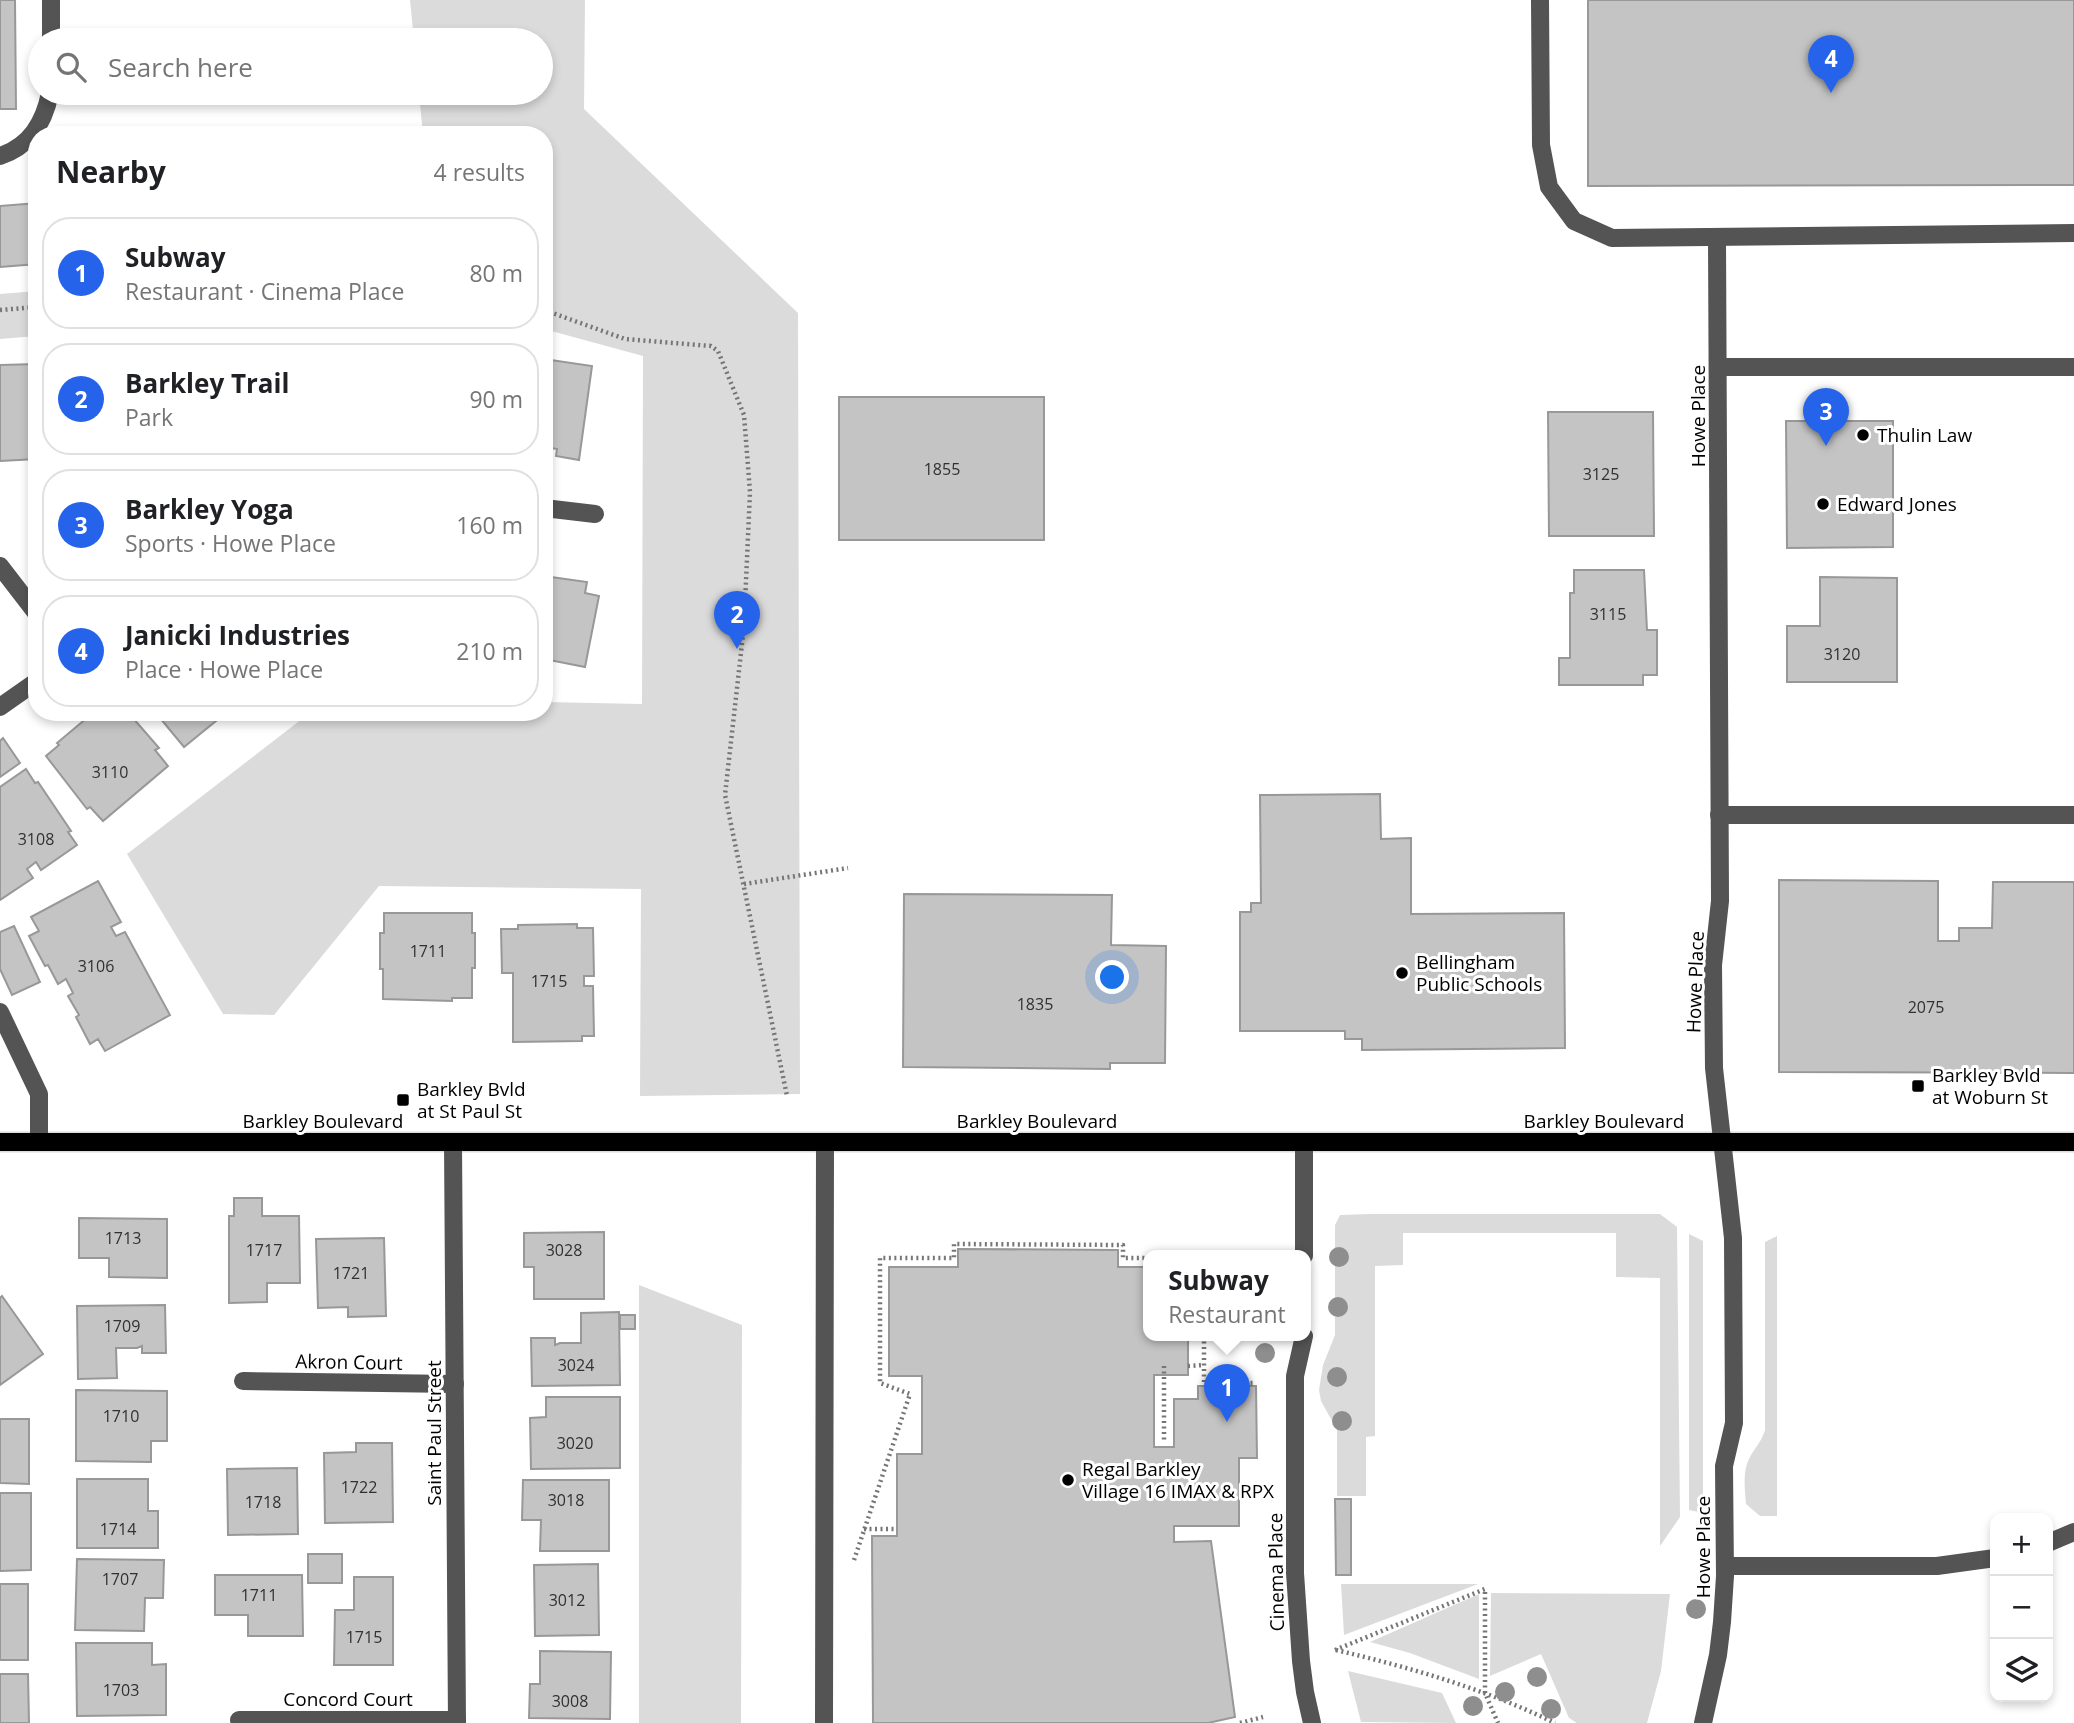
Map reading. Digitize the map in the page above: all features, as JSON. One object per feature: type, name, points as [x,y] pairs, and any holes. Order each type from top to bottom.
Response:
[{"type":"main road","name":"Barkley Boulevard","points":[[0,1142],[2074,1142]]},
{"type":"street","points":[[51,0],[51,28]]},
{"type":"street","points":[[1541,0],[1541,145],[1549,187],[1574,221],[1612,238],[2074,233]]},
{"type":"street","points":[[39,126],[47,105]]},
{"type":"street","points":[[0,156],[12,153],[28,141]]},
{"type":"street","name":"Howe Place","points":[[1703,1723],[1720,1644],[1725,1566],[1724,1466],[1734,1423],[1733,1238],[1714,1068],[1713,965],[1720,901],[1717,238]]},
{"type":"street","points":[[1719,367],[2074,367]]},
{"type":"street","points":[[553,509],[595,514]]},
{"type":"street","points":[[0,566],[28,602]]},
{"type":"street","points":[[0,707],[28,687]]},
{"type":"street","points":[[1719,815],[2074,815]]},
{"type":"street","points":[[0,1012],[39,1094],[39,1142]]},
{"type":"street","name":"Saint Paul Street","points":[[453,1142],[457,1721]]},
{"type":"street","points":[[824,1723],[825,1142]]},
{"type":"street","points":[[1304,1142],[1304,1250]]},
{"type":"street","name":"Cinema Place","points":[[1303,1341],[1295,1376],[1296,1583],[1301,1661],[1312,1723]]},
{"type":"street","name":"Akron Court","points":[[243,1381],[455,1384]]},
{"type":"street","points":[[2053,1541],[2074,1532]]},
{"type":"street","points":[[1725,1566],[1937,1566],[1990,1559]]},
{"type":"street","name":"Concord Court","points":[[239,1720],[457,1721]]},
{"type":"path","points":[[0,310],[28,308]]},
{"type":"path","points":[[553,313],[625,339],[711,346],[718,351],[744,415],[751,492],[744,626],[725,795],[787,1096]]},
{"type":"path","points":[[744,884],[848,868]]},
{"type":"path","points":[[853,1562],[910,1394],[880,1383],[880,1258],[954,1258],[954,1244],[1123,1245],[1123,1258],[1143,1258]]},
{"type":"path","points":[[1204,1341],[1204,1383],[1254,1383]]},
{"type":"path","points":[[1188,1366],[1204,1365]]},
{"type":"path","points":[[1164,1366],[1164,1443]]},
{"type":"path","points":[[864,1529],[897,1529]]},
{"type":"path","points":[[1498,1723],[1485,1693],[1485,1589],[1335,1650],[1388,1662],[1485,1693],[1555,1723]]},
{"type":"path","points":[[1240,1723],[1263,1717]]},
{"type":"shaded area","points":[[410,0],[585,0],[584,109],[798,313],[800,1094],[640,1096],[641,889],[379,886],[274,1015],[223,1014],[127,854],[299,721],[553,721],[553,702],[642,704],[643,356],[553,331],[553,126],[422,126],[420,105],[553,105],[553,28],[413,28]]},
{"type":"shaded area","points":[[28,292],[28,337],[0,339],[0,294]]},
{"type":"shaded area","points":[[1660,1214],[1677,1227],[1680,1517],[1660,1546],[1660,1278],[1616,1277],[1616,1233],[1403,1233],[1403,1265],[1375,1266],[1375,1436],[1366,1437],[1366,1496],[1337,1496],[1337,1430],[1321,1401],[1319,1390],[1323,1365],[1335,1335],[1335,1225],[1340,1215]]},
{"type":"shaded area","points":[[1689,1234],[1703,1241],[1703,1513],[1689,1510]]},
{"type":"shaded area","points":[[1777,1236],[1777,1516],[1760,1516],[1746,1504],[1745,1479],[1749,1459],[1765,1430],[1765,1242]]},
{"type":"shaded area","points":[[639,1285],[742,1325],[741,1723],[639,1723]]},
{"type":"shaded area","points":[[1341,1584],[1478,1584],[1344,1635]]},
{"type":"shaded area","points":[[1491,1593],[1670,1594],[1661,1671],[1647,1723],[1577,1723],[1569,1718],[1541,1654],[1490,1676]]},
{"type":"shaded area","points":[[1479,1594],[1479,1679],[1410,1653],[1370,1642]]},
{"type":"shaded area","points":[[1348,1671],[1442,1693],[1456,1723],[1361,1722]]},
{"type":"building","points":[[0,0],[15,0],[16,109],[0,109]]},
{"type":"building","points":[[1588,0],[2074,0],[2074,185],[1588,186]]},
{"type":"building","points":[[28,204],[28,265],[0,267],[0,206]]},
{"type":"building","points":[[553,360],[592,366],[579,460],[556,456],[557,449],[553,448]]},
{"type":"building","points":[[28,364],[28,459],[0,461],[0,365]]},
{"type":"building","points":[[839,397],[1044,397],[1044,540],[839,540]]},
{"type":"building","points":[[1548,412],[1653,412],[1654,536],[1549,536]]},
{"type":"building","points":[[1786,421],[1893,421],[1893,547],[1787,548]]},
{"type":"building","points":[[1574,570],[1644,570],[1647,630],[1657,630],[1657,675],[1643,675],[1643,685],[1559,685],[1559,658],[1570,658],[1570,593],[1574,593]]},
{"type":"building","points":[[553,577],[587,582],[585,593],[599,596],[585,667],[553,661]]},
{"type":"building","points":[[1820,577],[1897,578],[1897,682],[1787,682],[1787,626],[1820,626]]},
{"type":"building","points":[[83,721],[136,721],[159,748],[155,750],[168,766],[103,821],[90,807],[87,809],[46,756],[59,745],[57,743]]},
{"type":"building","points":[[162,721],[216,721],[184,747]]},
{"type":"building","points":[[3,738],[20,763],[0,777],[0,741]]},
{"type":"building","points":[[26,769],[71,831],[68,832],[77,845],[41,870],[36,862],[27,869],[33,878],[0,900],[0,787]]},
{"type":"building","name":"Bellingham Public Schools","points":[[1380,794],[1381,839],[1411,838],[1411,914],[1564,913],[1565,1048],[1362,1050],[1362,1039],[1345,1039],[1345,1031],[1240,1031],[1240,912],[1251,912],[1251,903],[1261,903],[1260,795]]},
{"type":"building","points":[[1779,880],[1938,881],[1938,941],[1959,941],[1959,928],[1992,928],[1993,882],[2074,882],[2074,1073],[1779,1072]]},
{"type":"building","points":[[98,881],[121,922],[111,927],[116,936],[125,932],[170,1015],[105,1051],[98,1039],[90,1044],[68,996],[73,993],[66,979],[58,984],[29,936],[39,931],[31,917]]},
{"type":"building","points":[[904,894],[1112,895],[1111,945],[1166,946],[1165,1063],[1110,1063],[1110,1069],[903,1067]]},
{"type":"building","points":[[384,913],[472,913],[475,968],[472,968],[472,998],[452,998],[452,1001],[383,999],[380,933],[384,933]]},
{"type":"building","points":[[577,924],[577,928],[593,928],[594,976],[584,976],[584,986],[593,986],[594,1036],[582,1036],[582,1041],[513,1042],[513,973],[502,973],[501,929],[518,929],[518,925]]},
{"type":"building","points":[[14,926],[40,982],[12,995],[0,969],[0,932]]},
{"type":"building","points":[[234,1198],[262,1198],[262,1216],[299,1216],[300,1283],[267,1283],[267,1302],[229,1303],[229,1216],[234,1216]]},
{"type":"building","points":[[79,1218],[167,1219],[167,1278],[109,1277],[109,1258],[79,1258]]},
{"type":"building","points":[[604,1232],[604,1299],[534,1299],[534,1267],[524,1267],[524,1233]]},
{"type":"building","points":[[384,1238],[386,1316],[348,1317],[348,1307],[318,1308],[316,1239]]},
{"type":"building","name":"Regal Barkley Village 16 IMAX & RPX","points":[[958,1249],[1118,1250],[1118,1267],[1143,1267],[1143,1341],[1188,1341],[1188,1375],[1154,1375],[1154,1447],[1174,1447],[1174,1399],[1198,1399],[1198,1386],[1256,1386],[1257,1458],[1239,1458],[1239,1526],[1174,1526],[1174,1542],[1211,1541],[1235,1717],[1208,1723],[873,1723],[872,1536],[897,1536],[897,1454],[922,1454],[922,1376],[889,1376],[889,1267],[958,1267]]},
{"type":"building","points":[[2,1296],[43,1354],[0,1385],[0,1298]]},
{"type":"building","points":[[165,1305],[166,1353],[142,1353],[142,1346],[116,1348],[117,1378],[78,1379],[77,1306]]},
{"type":"building","points":[[619,1312],[620,1385],[532,1386],[531,1338],[555,1338],[555,1345],[581,1343],[581,1313]]},
{"type":"building","points":[[620,1315],[635,1315],[635,1329],[620,1329]]},
{"type":"building","points":[[76,1390],[167,1391],[167,1441],[151,1441],[151,1462],[76,1461]]},
{"type":"building","points":[[546,1397],[620,1397],[620,1468],[531,1469],[530,1418],[546,1417]]},
{"type":"building","points":[[0,1419],[29,1419],[29,1484],[0,1483]]},
{"type":"building","points":[[356,1443],[392,1443],[393,1522],[325,1523],[324,1453],[356,1452]]},
{"type":"building","points":[[297,1468],[298,1534],[228,1535],[227,1469]]},
{"type":"building","points":[[77,1479],[148,1479],[148,1511],[158,1511],[158,1548],[77,1548]]},
{"type":"building","points":[[523,1480],[609,1480],[609,1551],[540,1551],[541,1520],[522,1520]]},
{"type":"building","points":[[0,1493],[31,1493],[31,1570],[0,1571]]},
{"type":"building","points":[[1335,1499],[1351,1499],[1351,1575],[1336,1575]]},
{"type":"building","points":[[308,1554],[342,1554],[342,1583],[308,1583]]},
{"type":"building","points":[[77,1559],[164,1560],[163,1598],[145,1598],[144,1631],[75,1630]]},
{"type":"building","points":[[598,1564],[599,1635],[535,1636],[534,1565]]},
{"type":"building","points":[[215,1575],[302,1575],[303,1636],[248,1636],[248,1615],[215,1615]]},
{"type":"building","points":[[354,1577],[393,1577],[393,1665],[334,1665],[335,1610],[354,1610]]},
{"type":"building","points":[[0,1584],[28,1584],[28,1660],[0,1660]]},
{"type":"building","points":[[76,1643],[152,1643],[152,1665],[166,1664],[166,1715],[77,1716]]},
{"type":"building","points":[[540,1651],[611,1652],[610,1719],[529,1718],[530,1684],[540,1684]]},
{"type":"building","points":[[0,1674],[28,1674],[29,1723],[0,1723]]},
{"type":"place","name":"Janicki Industries","points":[[1831,93]]},
{"type":"place","name":"Thulin Law","points":[[1863,435]]},
{"type":"place","name":"Barkley Yoga","points":[[1826,446]]},
{"type":"place","name":"Edward Jones","points":[[1823,504]]},
{"type":"place","name":"Barkley Trail","points":[[737,649]]},
{"type":"place","name":"Bellingham Public Schools","points":[[1402,973]]},
{"type":"place","name":"Barkley Bvld at Woburn St","points":[[1918,1086]]},
{"type":"place","name":"Barkley Bvld at St Paul St","points":[[403,1100]]},
{"type":"place","name":"Subway","points":[[1227,1422]]},
{"type":"place","name":"Regal Barkley Village 16 IMAX & RPX","points":[[1068,1480]]}]
